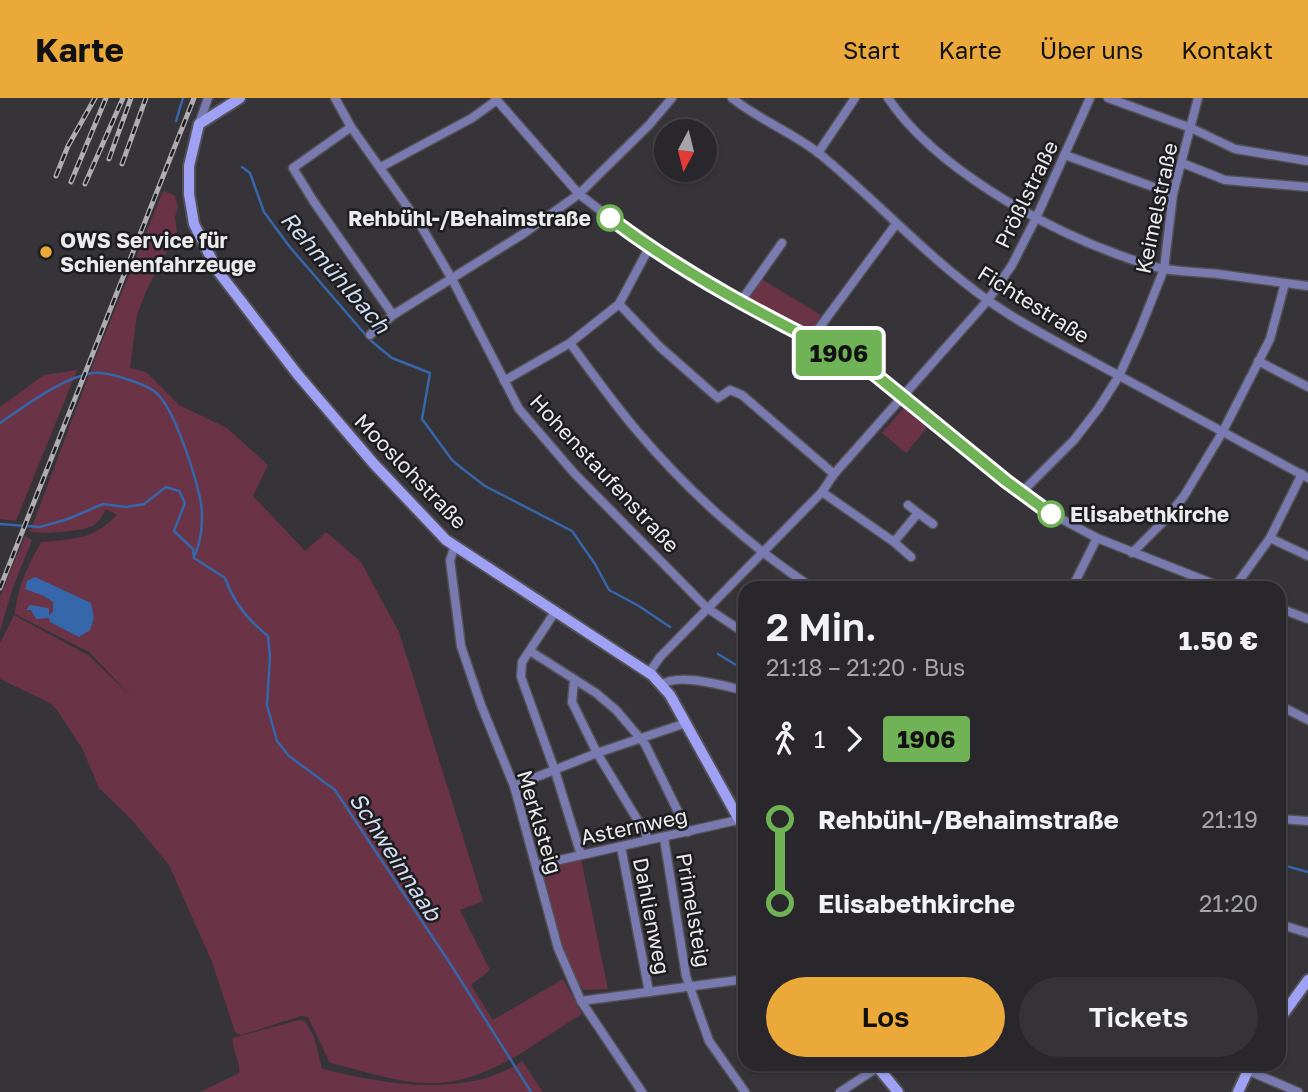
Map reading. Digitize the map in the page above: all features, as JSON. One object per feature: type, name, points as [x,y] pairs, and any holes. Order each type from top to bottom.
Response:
[{"type":"street","name":"Mooslohstraße","points":[[208,98],[189,166],[190,206],[202,243],[217,270],[326,409],[410,502],[455,546],[649,673],[661,685],[670,695],[738,820]]},
{"type":"street","points":[[199,124],[240,98]]},
{"type":"street","points":[[370,335],[393,315],[523,234],[579,194],[649,125],[672,98]]},
{"type":"street","name":"Fichtestraße","points":[[732,98],[818,153],[868,195],[895,224],[988,300],[1037,331],[1305,476]]},
{"type":"street","points":[[818,153],[855,98]]},
{"type":"street","points":[[888,98],[918,135],[977,181],[1036,218],[1100,248],[1164,269],[1308,286]]},
{"type":"street","name":"Prößlstraße","points":[[649,673],[660,657],[822,492],[834,474],[988,300],[1012,265],[1036,218],[1090,98]]},
{"type":"street","points":[[1108,98],[1191,128],[1235,149],[1308,161]]},
{"type":"street","name":"Keimelstraße","points":[[1021,493],[1074,440],[1119,376],[1164,269],[1173,194],[1198,98]]},
{"type":"street","name":"Hohenstaufenstraße","points":[[338,99],[351,127],[381,167],[453,279],[519,409],[574,473],[707,608],[738,629]]},
{"type":"street","points":[[381,167],[472,118],[496,99],[579,194],[649,248],[741,301],[855,361],[1021,493],[1052,514],[1097,538],[1206,581]]},
{"type":"street","points":[[351,127],[293,168],[393,315]]},
{"type":"street","points":[[1065,155],[1173,194]]},
{"type":"street","points":[[1182,163],[1225,180],[1308,187]]},
{"type":"street","points":[[811,339],[895,224]]},
{"type":"street","points":[[741,301],[782,243]]},
{"type":"street","points":[[504,382],[570,343],[619,304],[649,248]]},
{"type":"street","points":[[1132,552],[1165,520],[1184,496],[1222,433],[1269,339],[1285,283]]},
{"type":"street","points":[[619,304],[660,347],[718,398],[730,390],[742,395],[834,474]]},
{"type":"street","points":[[570,343],[638,433],[691,488],[763,552],[803,581]]},
{"type":"street","points":[[1258,361],[1308,387]]},
{"type":"street","points":[[1239,581],[1270,538],[1305,476]]},
{"type":"street","points":[[822,492],[911,557]]},
{"type":"street","points":[[908,505],[933,524]]},
{"type":"street","points":[[894,542],[918,513]]},
{"type":"street","points":[[1076,581],[1097,538]]},
{"type":"street","points":[[1270,538],[1308,556]]},
{"type":"street","name":"Merklsteig","points":[[455,546],[450,560],[461,646],[481,705],[514,786],[558,948],[581,1001],[642,1092]]},
{"type":"street","points":[[1286,611],[1308,619]]},
{"type":"street","points":[[555,612],[522,662],[521,677],[582,855]]},
{"type":"street","points":[[530,651],[616,710],[645,744],[688,832]]},
{"type":"street","points":[[661,685],[666,681],[678,679],[738,690]]},
{"type":"street","points":[[574,681],[572,702],[597,753],[646,834],[647,840]]},
{"type":"street","points":[[1286,709],[1308,720]]},
{"type":"street","points":[[514,786],[597,753],[685,723]]},
{"type":"street","points":[[1286,819],[1308,821]]},
{"type":"street","name":"Asternweg","points":[[537,865],[738,820]]},
{"type":"street","name":"Primelsteig","points":[[664,838],[687,976],[709,1041],[745,1092]]},
{"type":"street","name":"Dahlienweg","points":[[621,847],[649,992]]},
{"type":"street","points":[[1286,926],[1308,933]]},
{"type":"street","points":[[581,1001],[738,980]]},
{"type":"street","points":[[1286,1009],[1308,980]]},
{"type":"street","points":[[840,1092],[870,1071]]},
{"type":"street","points":[[882,1071],[898,1092]]},
{"type":"street","points":[[1238,1092],[1247,1071]]},
{"type":"street","points":[[1258,1071],[1298,1092]]},
{"type":"shaded area","points":[[163,191],[174,195],[178,207],[175,217],[177,232],[147,289],[137,315],[130,368],[146,372],[179,405],[227,428],[268,465],[253,496],[305,551],[326,532],[361,562],[399,632],[483,901],[460,910],[490,970],[471,985],[493,1020],[563,979],[582,1014],[508,1060],[469,1078],[448,1082],[414,1082],[330,1063],[308,1017],[301,1016],[241,1035],[235,1032],[212,962],[169,865],[131,819],[99,788],[82,748],[57,710],[50,703],[0,679],[0,643],[14,615],[88,655],[131,696],[89,652],[15,614],[21,586],[41,542],[91,534],[117,515],[106,509],[97,523],[86,528],[61,532],[30,532],[95,359]]},
{"type":"shaded area","points":[[760,278],[821,315],[809,334],[746,299]]},
{"type":"shaded area","points":[[77,370],[16,521],[0,519],[0,407],[44,375]]},
{"type":"shaded area","points":[[904,408],[927,428],[906,453],[882,433]]},
{"type":"shaded area","points":[[25,536],[32,540],[12,590],[0,631],[0,597]]},
{"type":"shaded area","points":[[581,859],[608,989],[584,990],[575,979],[562,949],[549,899],[543,869]]},
{"type":"shaded area","points":[[299,1020],[305,1021],[314,1037],[322,1069],[402,1084],[441,1085],[483,1079],[522,1061],[543,1092],[200,1092],[239,1073],[233,1038]]},
{"type":"water","points":[[35,577],[91,603],[94,618],[90,630],[79,637],[50,622],[49,618],[36,619],[31,610],[26,610],[30,605],[49,608],[49,615],[53,612],[53,602],[25,589],[27,581]]},
{"type":"waterway","name":"Rehmühlbach","points":[[176,121],[183,98]]},
{"type":"waterway","name":"Rehmühlbach","points":[[242,167],[250,173],[264,212],[289,246],[370,340],[392,358],[430,373],[422,419],[452,460],[485,486],[572,531],[609,590],[670,627]]},
{"type":"waterway","points":[[0,423],[57,386],[93,373],[124,378],[154,391],[162,399],[178,429],[197,485],[202,519],[195,555]]},
{"type":"waterway","name":"Schweinnaab","points":[[0,524],[40,527],[103,504],[126,507],[144,504],[166,487],[179,491],[185,503],[174,531],[193,549],[194,558],[225,578],[242,610],[268,636],[270,656],[267,705],[277,741],[289,756],[335,790],[531,1092]]},
{"type":"waterway","name":"Rehmühlbach","points":[[718,654],[738,666]]},
{"type":"waterway","name":"Rehmühlbach","points":[[1286,866],[1308,872]]},
{"type":"railway","points":[[56,176],[68,146],[95,98]]},
{"type":"railway","points":[[71,182],[106,98]]},
{"type":"railway","points":[[85,184],[123,98]]},
{"type":"railway","points":[[109,159],[131,98]]},
{"type":"railway","points":[[122,164],[146,98]]},
{"type":"railway","points":[[0,588],[194,98]]},
{"type":"bus line","name":"1906","points":[[610,218],[649,248],[701,279],[855,361],[1051,514]]},
{"type":"place","name":"Rehbühl-/Behaimstraße","points":[[610,218]]},
{"type":"place","name":"OWS Service für Schienenfahrzeuge","points":[[46,252]]},
{"type":"place","name":"Elisabethkirche","points":[[1051,514]]}]
